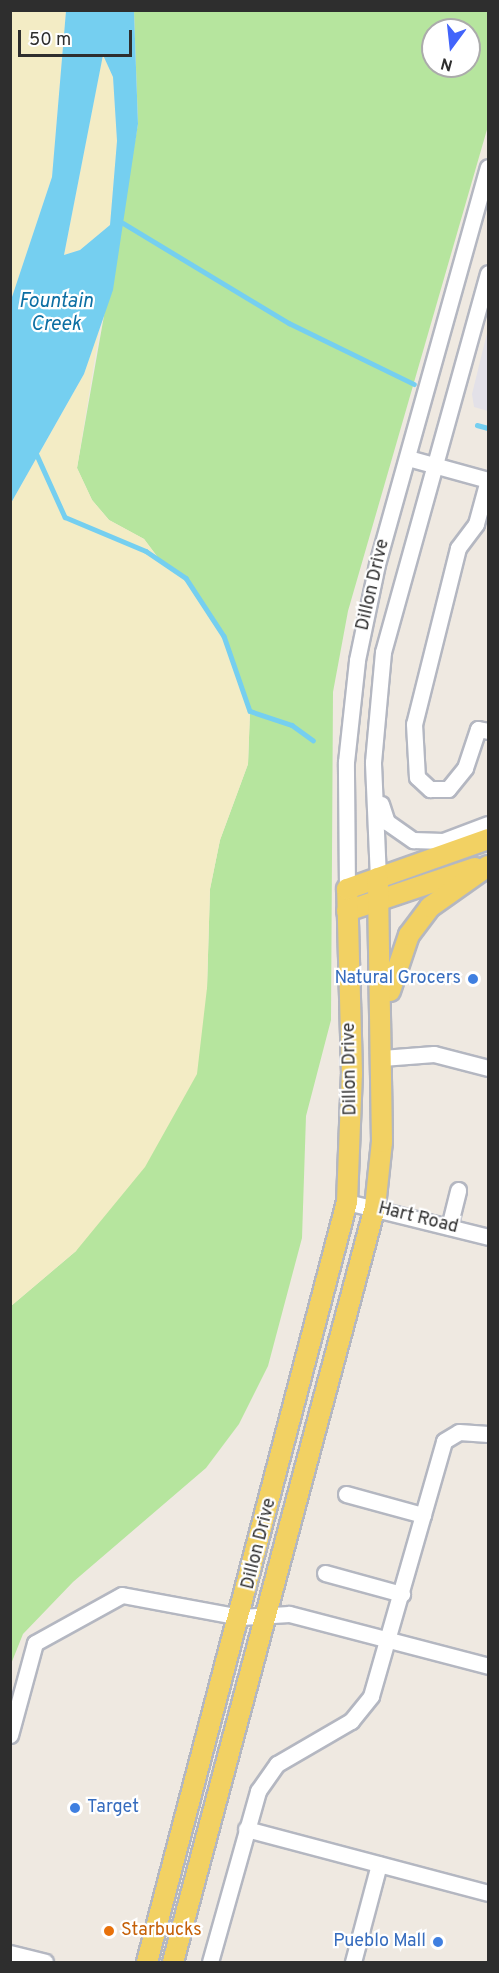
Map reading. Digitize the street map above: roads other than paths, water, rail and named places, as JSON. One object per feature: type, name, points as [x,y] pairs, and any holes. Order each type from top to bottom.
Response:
[{"type":"main road","points":[[347,889],[489,839]]},
{"type":"main road","points":[[347,911],[489,865]]},
{"type":"main road","points":[[382,1052],[392,972],[409,935],[430,907],[489,865]]},
{"type":"main road","name":"Dillon Drive","points":[[173,1962],[375,1207],[382,1052],[378,878]]},
{"type":"main road","name":"Dillon Drive","points":[[147,1962],[241,1617],[347,1202],[352,1074],[347,889]]},
{"type":"street","name":"Dillon Drive","points":[[347,889],[346,762],[357,660],[377,564],[489,167]]},
{"type":"street","name":"Dillon Drive","points":[[378,878],[373,762],[384,652],[489,273]]},
{"type":"street","points":[[408,459],[488,480],[476,524],[458,548],[414,724],[417,777],[430,789],[448,789],[465,768],[478,729],[489,731]]},
{"type":"street","points":[[376,792],[387,822],[413,840],[443,841],[489,824]]},
{"type":"street","points":[[382,1052],[434,1054],[489,1068]]},
{"type":"street","points":[[449,1227],[458,1190]]},
{"type":"street","name":"Hart Road","points":[[347,1202],[375,1207],[489,1237]]},
{"type":"street","points":[[210,1962],[258,1791],[277,1764],[362,1710],[389,1640],[444,1441],[459,1432],[489,1434]]},
{"type":"street","points":[[346,1494],[423,1515]]},
{"type":"street","points":[[325,1573],[402,1594]]},
{"type":"street","points":[[10,1735],[35,1643],[122,1595],[241,1617],[289,1614],[489,1666]]},
{"type":"street","points":[[246,1829],[489,1893]]},
{"type":"street","points":[[353,1962],[379,1864]]},
{"type":"street","points":[[10,1953],[45,1962]]},
{"type":"water","name":"Fountain Creek","points":[[66,11],[134,11],[138,124],[113,290],[84,374],[11,503],[11,300],[52,177]],"holes":[[[103,55],[113,77],[117,141],[110,225],[80,250],[64,255]]]},
{"type":"waterway","points":[[123,223],[289,323],[414,384]]},
{"type":"waterway","points":[[477,425],[488,428]]},
{"type":"waterway","points":[[37,455],[65,517],[146,551],[186,578],[224,636],[250,711],[292,725],[313,740]]},
{"type":"place","name":"Natural Grocers","points":[[473,979]]},
{"type":"place","name":"Target","points":[[75,1808]]},
{"type":"place","name":"Starbucks","points":[[109,1931]]},
{"type":"place","name":"Pueblo Mall","points":[[438,1942]]}]
